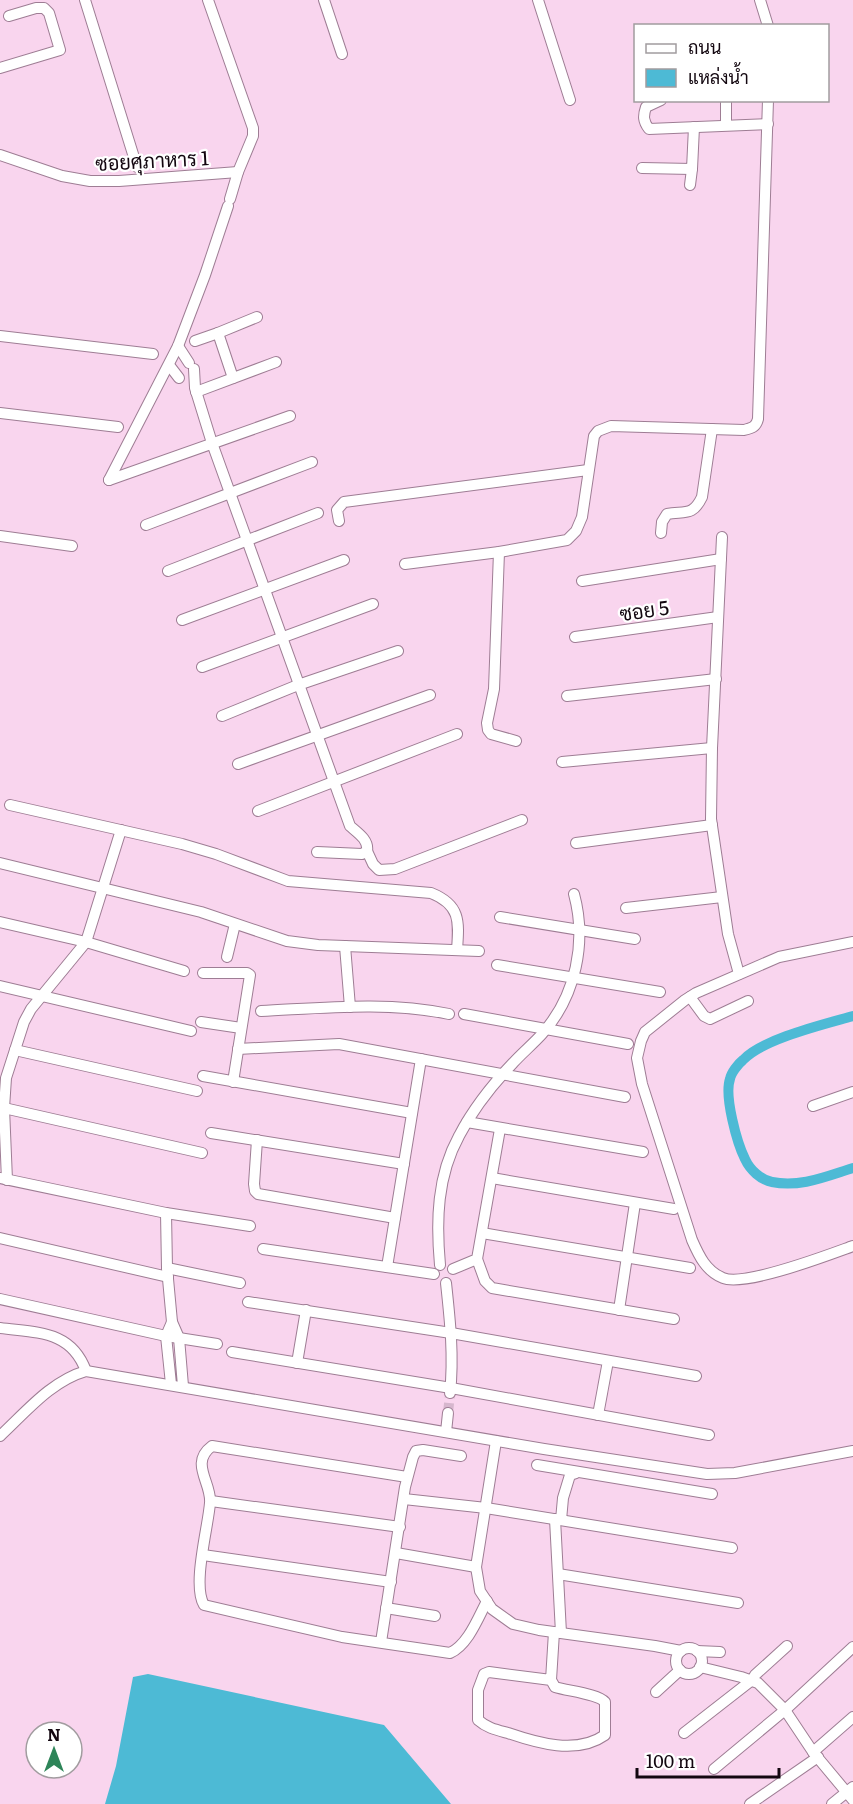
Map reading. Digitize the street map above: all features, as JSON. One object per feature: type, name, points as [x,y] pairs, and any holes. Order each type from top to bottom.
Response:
[{"type":"street","points":[[85,0],[137,167]]},
{"type":"street","points":[[208,0],[253,128],[253,136],[238,172],[205,275],[178,346],[109,480],[290,416]]},
{"type":"street","points":[[324,0],[342,54]]},
{"type":"street","points":[[538,0],[570,100]]},
{"type":"street","points":[[760,0],[767,24]]},
{"type":"street","points":[[0,68],[60,50],[49,13],[44,8],[9,16]]},
{"type":"street","points":[[657,102],[646,107],[645,124],[649,129],[768,124]]},
{"type":"street","points":[[726,102],[726,124]]},
{"type":"street","points":[[405,564],[499,552],[567,540],[576,531],[582,517],[594,436],[604,428],[712,429],[752,428],[756,425],[768,102]]},
{"type":"street","points":[[690,185],[694,127]]},
{"type":"street","name":"ซอยศุภาหาร 1","points":[[0,155],[62,176],[90,182],[119,182],[238,172]]},
{"type":"street","points":[[642,168],[692,169]]},
{"type":"street","points":[[195,341],[257,317]]},
{"type":"street","points":[[218,333],[233,378]]},
{"type":"street","points":[[0,336],[153,354]]},
{"type":"street","points":[[178,346],[191,366],[189,385]]},
{"type":"street","points":[[189,385],[233,378],[276,362]]},
{"type":"street","points":[[169,365],[189,385],[213,443],[350,826],[365,839],[373,864],[379,870],[395,869],[522,820]]},
{"type":"street","points":[[0,413],[118,427]]},
{"type":"street","points":[[661,533],[662,522],[667,514],[694,510],[698,506],[702,497],[712,429]]},
{"type":"street","points":[[146,525],[312,462]]},
{"type":"street","points":[[339,521],[338,510],[344,502],[588,470]]},
{"type":"street","points":[[168,571],[318,513]]},
{"type":"street","points":[[0,536],[72,546]]},
{"type":"street","points":[[722,537],[712,748],[712,825],[728,934],[739,974]]},
{"type":"street","points":[[499,552],[494,689],[487,723],[491,734],[516,741]]},
{"type":"street","points":[[582,581],[721,559]]},
{"type":"street","points":[[182,620],[344,560]]},
{"type":"street","points":[[202,667],[373,604]]},
{"type":"street","name":"ซอย 5","points":[[575,637],[718,617]]},
{"type":"street","points":[[222,716],[298,685],[398,651]]},
{"type":"street","points":[[567,696],[716,679]]},
{"type":"street","points":[[238,764],[430,695]]},
{"type":"street","points":[[258,811],[457,734]]},
{"type":"street","points":[[562,762],[712,748]]},
{"type":"street","points":[[10,805],[216,854],[296,883],[431,892],[440,896],[457,913],[459,923],[457,950]]},
{"type":"street","points":[[576,843],[712,825]]},
{"type":"street","points":[[121,830],[86,942],[40,996],[24,1022],[6,1078],[4,1179],[166,1213],[250,1226]]},
{"type":"street","points":[[317,852],[354,855],[367,851]]},
{"type":"street","points":[[0,863],[102,886],[201,912],[287,941],[345,946],[480,951]]},
{"type":"street","points":[[441,1264],[438,1217],[443,1178],[458,1137],[480,1102],[562,1007],[573,978],[580,930],[574,894]]},
{"type":"street","points":[[626,908],[722,897]]},
{"type":"street","points":[[500,917],[635,939]]},
{"type":"street","points":[[0,922],[86,942],[184,971]]},
{"type":"street","points":[[227,957],[235,924]]},
{"type":"street","points":[[853,942],[779,957],[690,997],[645,1032],[637,1049],[642,1084],[699,1256],[713,1273],[730,1281],[739,1281],[853,1246]]},
{"type":"street","points":[[345,946],[350,1007]]},
{"type":"street","points":[[497,965],[660,992]]},
{"type":"street","points":[[203,973],[247,973],[250,975],[233,1082]]},
{"type":"street","points":[[0,986],[190,1031]]},
{"type":"street","points":[[690,997],[704,1016],[710,1019],[748,1001]]},
{"type":"street","points":[[261,1011],[408,1007],[449,1014]]},
{"type":"street","points":[[464,1014],[628,1044]]},
{"type":"street","points":[[201,1022],[241,1028]]},
{"type":"street","points":[[238,1049],[339,1044],[625,1097]]},
{"type":"street","points":[[15,1050],[197,1092]]},
{"type":"street","points":[[387,1267],[421,1059]]},
{"type":"street","points":[[203,1076],[412,1113]]},
{"type":"street","points":[[813,1106],[853,1092]]},
{"type":"street","points":[[4,1108],[202,1153]]},
{"type":"street","points":[[467,1122],[643,1152]]},
{"type":"street","points":[[500,1129],[477,1259],[485,1281],[492,1288],[674,1319]]},
{"type":"street","points":[[211,1133],[404,1164]]},
{"type":"street","points":[[257,1140],[254,1184],[258,1194],[395,1218]]},
{"type":"street","points":[[492,1178],[674,1209]]},
{"type":"street","points":[[619,1310],[635,1203]]},
{"type":"street","points":[[166,1213],[167,1272],[172,1322],[179,1338],[183,1386]]},
{"type":"street","points":[[482,1233],[690,1268]]},
{"type":"street","points":[[0,1238],[167,1272],[240,1283]]},
{"type":"street","points":[[263,1249],[434,1274]]},
{"type":"street","points":[[453,1269],[477,1259]]},
{"type":"street","points":[[441,1264],[449,1265],[453,1269],[453,1276],[446,1283],[437,1281],[434,1274],[436,1268],[441,1264]]},
{"type":"street","points":[[446,1283],[452,1332],[450,1391]]},
{"type":"street","points":[[0,1299],[166,1336],[217,1344]]},
{"type":"street","points":[[248,1302],[452,1332],[696,1376]]},
{"type":"street","points":[[297,1363],[306,1310]]},
{"type":"street","points":[[171,1384],[166,1336],[172,1322]]},
{"type":"street","points":[[0,1328],[54,1335],[77,1352],[86,1371]]},
{"type":"street","points":[[231,1352],[710,1435]]},
{"type":"street","points":[[598,1415],[608,1360]]},
{"type":"street","points":[[0,1436],[54,1387],[70,1376],[86,1371],[496,1441],[707,1474],[735,1473],[853,1451]]},
{"type":"street","points":[[446,1432],[448,1413]]},
{"type":"street","points":[[496,1441],[476,1567],[480,1591],[492,1609],[513,1624],[558,1633],[681,1651],[688,1648],[697,1651],[720,1652]]},
{"type":"street","points":[[407,1477],[212,1446],[206,1450],[201,1471],[211,1501],[203,1555],[200,1598],[204,1605],[342,1637],[450,1653],[457,1650],[471,1631],[487,1601]]},
{"type":"street","points":[[381,1642],[407,1477],[413,1456],[416,1451],[423,1450],[461,1456]]},
{"type":"street","points":[[537,1465],[712,1494]]},
{"type":"street","points":[[551,1680],[489,1672],[484,1674],[478,1690],[478,1720],[485,1726],[528,1740],[556,1746],[590,1743],[605,1736],[605,1702],[601,1697],[573,1693],[555,1687],[551,1680],[558,1633],[558,1520],[566,1484],[570,1475],[576,1473]]},
{"type":"street","points":[[404,1499],[486,1508],[732,1548]]},
{"type":"street","points":[[211,1501],[400,1527]]},
{"type":"street","points":[[396,1553],[476,1567]]},
{"type":"street","points":[[203,1555],[391,1582]]},
{"type":"street","points":[[558,1574],[738,1603]]},
{"type":"street","points":[[386,1608],[435,1616]]},
{"type":"street","points":[[684,1733],[752,1680],[787,1646]]},
{"type":"street","points":[[714,1769],[785,1710],[853,1647]]},
{"type":"street","points":[[681,1651],[676,1662],[680,1670],[690,1674],[700,1667],[702,1660],[697,1651]]},
{"type":"street","points":[[700,1667],[758,1683],[785,1710],[816,1754],[851,1793],[832,1804]]},
{"type":"street","points":[[656,1692],[680,1670]]},
{"type":"street","points":[[750,1804],[816,1754],[853,1717]]},
{"type":"water","points":[[148,1674],[384,1725],[451,1804],[105,1804],[116,1766],[133,1677]]},
{"type":"waterway","points":[[853,1016],[795,1033],[764,1045],[739,1064],[732,1074],[729,1087],[730,1108],[738,1142],[747,1163],[760,1177],[772,1182],[793,1183],[813,1180],[853,1168]]},
{"type":"tunnel","points":[[448,1413],[450,1394]]}]
